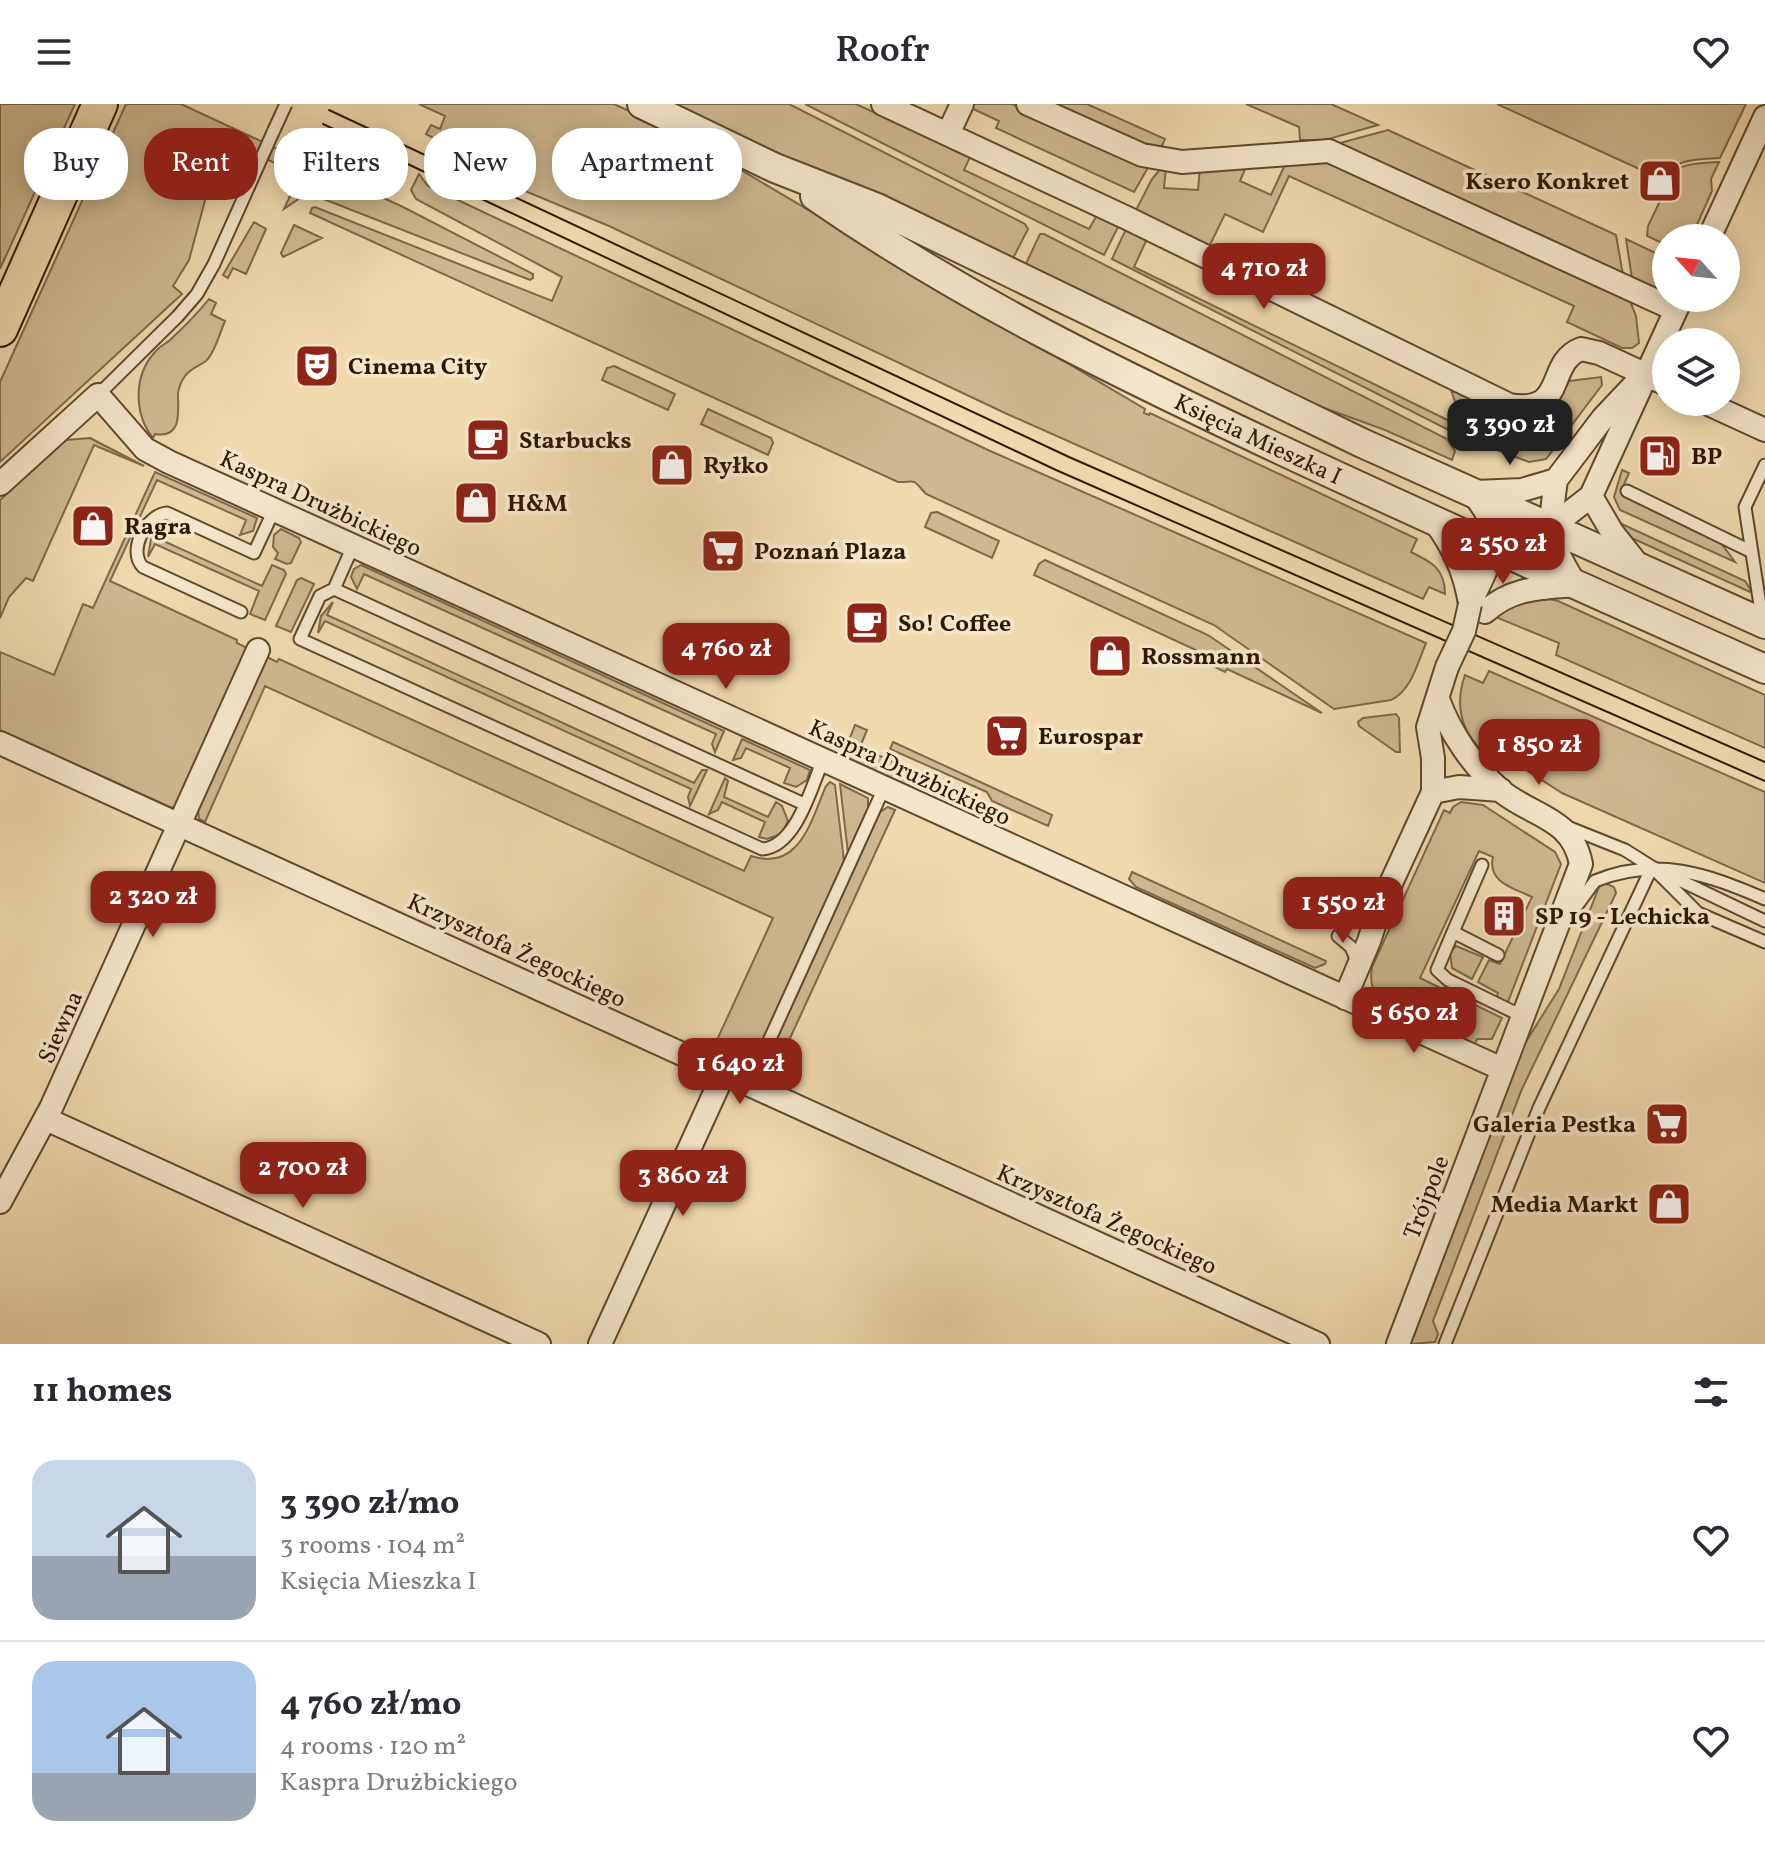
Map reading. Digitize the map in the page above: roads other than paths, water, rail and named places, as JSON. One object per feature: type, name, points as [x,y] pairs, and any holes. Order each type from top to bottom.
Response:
[{"type":"main road","points":[[0,329],[100,104]]},
{"type":"street","name":"Księcia Mieszka I","points":[[642,104],[775,168],[877,208],[1195,364],[1550,528],[1764,621]]},
{"type":"street","points":[[883,104],[1509,405],[1531,407],[1545,400],[1568,358],[1581,349],[1599,353],[1652,378]]},
{"type":"street","points":[[948,134],[962,104]]},
{"type":"street","points":[[1028,104],[1142,155],[1161,160],[1182,162],[1329,151],[1652,293]]},
{"type":"street","points":[[1715,224],[1765,117]]},
{"type":"street","name":"Księcia Mieszka I","points":[[775,168],[917,263],[1039,333],[1434,521],[1765,669]]},
{"type":"street","points":[[1495,549],[1550,528],[1591,496],[1634,407],[1674,312]]},
{"type":"street","points":[[1478,608],[1523,589],[1576,585],[1560,559],[1550,528],[1556,480],[1603,418],[1645,375]]},
{"type":"street","points":[[0,484],[98,395]]},
{"type":"street","name":"Kaspra Drużbickiego","points":[[98,395],[152,461],[274,510],[1502,1069]]},
{"type":"street","points":[[1734,416],[1765,430]]},
{"type":"street","points":[[1472,492],[1522,490],[1556,480]]},
{"type":"street","points":[[1345,998],[1380,907],[1433,792],[1433,758],[1428,727],[1447,667],[1478,608],[1495,549],[1493,526],[1486,510],[1472,492]]},
{"type":"street","points":[[1591,496],[1612,532],[1643,570]]},
{"type":"street","points":[[1434,521],[1453,546],[1478,608]]},
{"type":"street","name":"Siewna","points":[[0,1202],[46,1119],[258,650]]},
{"type":"street","points":[[1438,699],[1453,734],[1501,790]]},
{"type":"street","name":"Krzysztofa Żegockiego","points":[[0,743],[1318,1344]]},
{"type":"street","points":[[1433,792],[1459,787],[1501,790]]},
{"type":"street","name":"Trójpole","points":[[1398,1344],[1581,864],[1569,834],[1501,790]]},
{"type":"street","points":[[600,1344],[724,1073]]},
{"type":"street","points":[[46,1119],[539,1344]]},
{"type":"lane","points":[[98,395],[197,294],[214,264],[286,104]]},
{"type":"lane","points":[[1764,621],[1745,507],[1765,465]]},
{"type":"lane","points":[[1627,491],[1750,551]]},
{"type":"lane","points":[[241,612],[143,567],[138,562],[137,552],[141,535],[151,519],[167,513],[254,553],[274,510]]},
{"type":"lane","points":[[353,546],[334,589],[320,596],[300,639],[762,849],[775,847],[787,838],[823,760]]},
{"type":"lane","points":[[334,589],[804,804]]},
{"type":"lane","points":[[749,1085],[884,788]]},
{"type":"lane","points":[[1553,821],[1625,850],[1652,867],[1765,921]]},
{"type":"lane","points":[[1482,865],[1437,970],[1448,980],[1524,1017]]},
{"type":"lane","points":[[1652,867],[1698,913],[1765,942]]},
{"type":"lane","points":[[1445,1344],[1539,1108],[1652,867]]},
{"type":"lane","points":[[1553,938],[1595,881],[1652,867],[1714,877],[1765,899]]},
{"type":"lane","points":[[1348,915],[1380,907]]},
{"type":"lane","points":[[1453,932],[1498,955]]},
{"type":"lane","points":[[1338,936],[1351,947],[1359,966]]},
{"type":"tram line","points":[[329,110],[1069,457],[1765,762]]},
{"type":"tram line","points":[[323,124],[1056,470],[1765,781]]},
{"type":"place","name":"Ksero Konkret","points":[[1660,181]]},
{"type":"place","name":"Cinema City","points":[[317,366]]},
{"type":"place","name":"Starbucks","points":[[488,440]]},
{"type":"place","name":"BP","points":[[1660,456]]},
{"type":"place","name":"Ryłko","points":[[672,465]]},
{"type":"place","name":"H&M","points":[[476,503]]},
{"type":"place","name":"Ragra","points":[[93,526]]},
{"type":"place","name":"Poznań Plaza","points":[[723,551]]},
{"type":"place","name":"So! Coffee","points":[[867,623]]},
{"type":"place","name":"Rossmann","points":[[1110,656]]},
{"type":"place","name":"Eurospar","points":[[1007,736]]},
{"type":"place","name":"SP 19 - Lechicka","points":[[1504,916]]},
{"type":"place","name":"Galeria Pestka","points":[[1667,1124]]},
{"type":"place","name":"Media Markt","points":[[1669,1204]]}]
